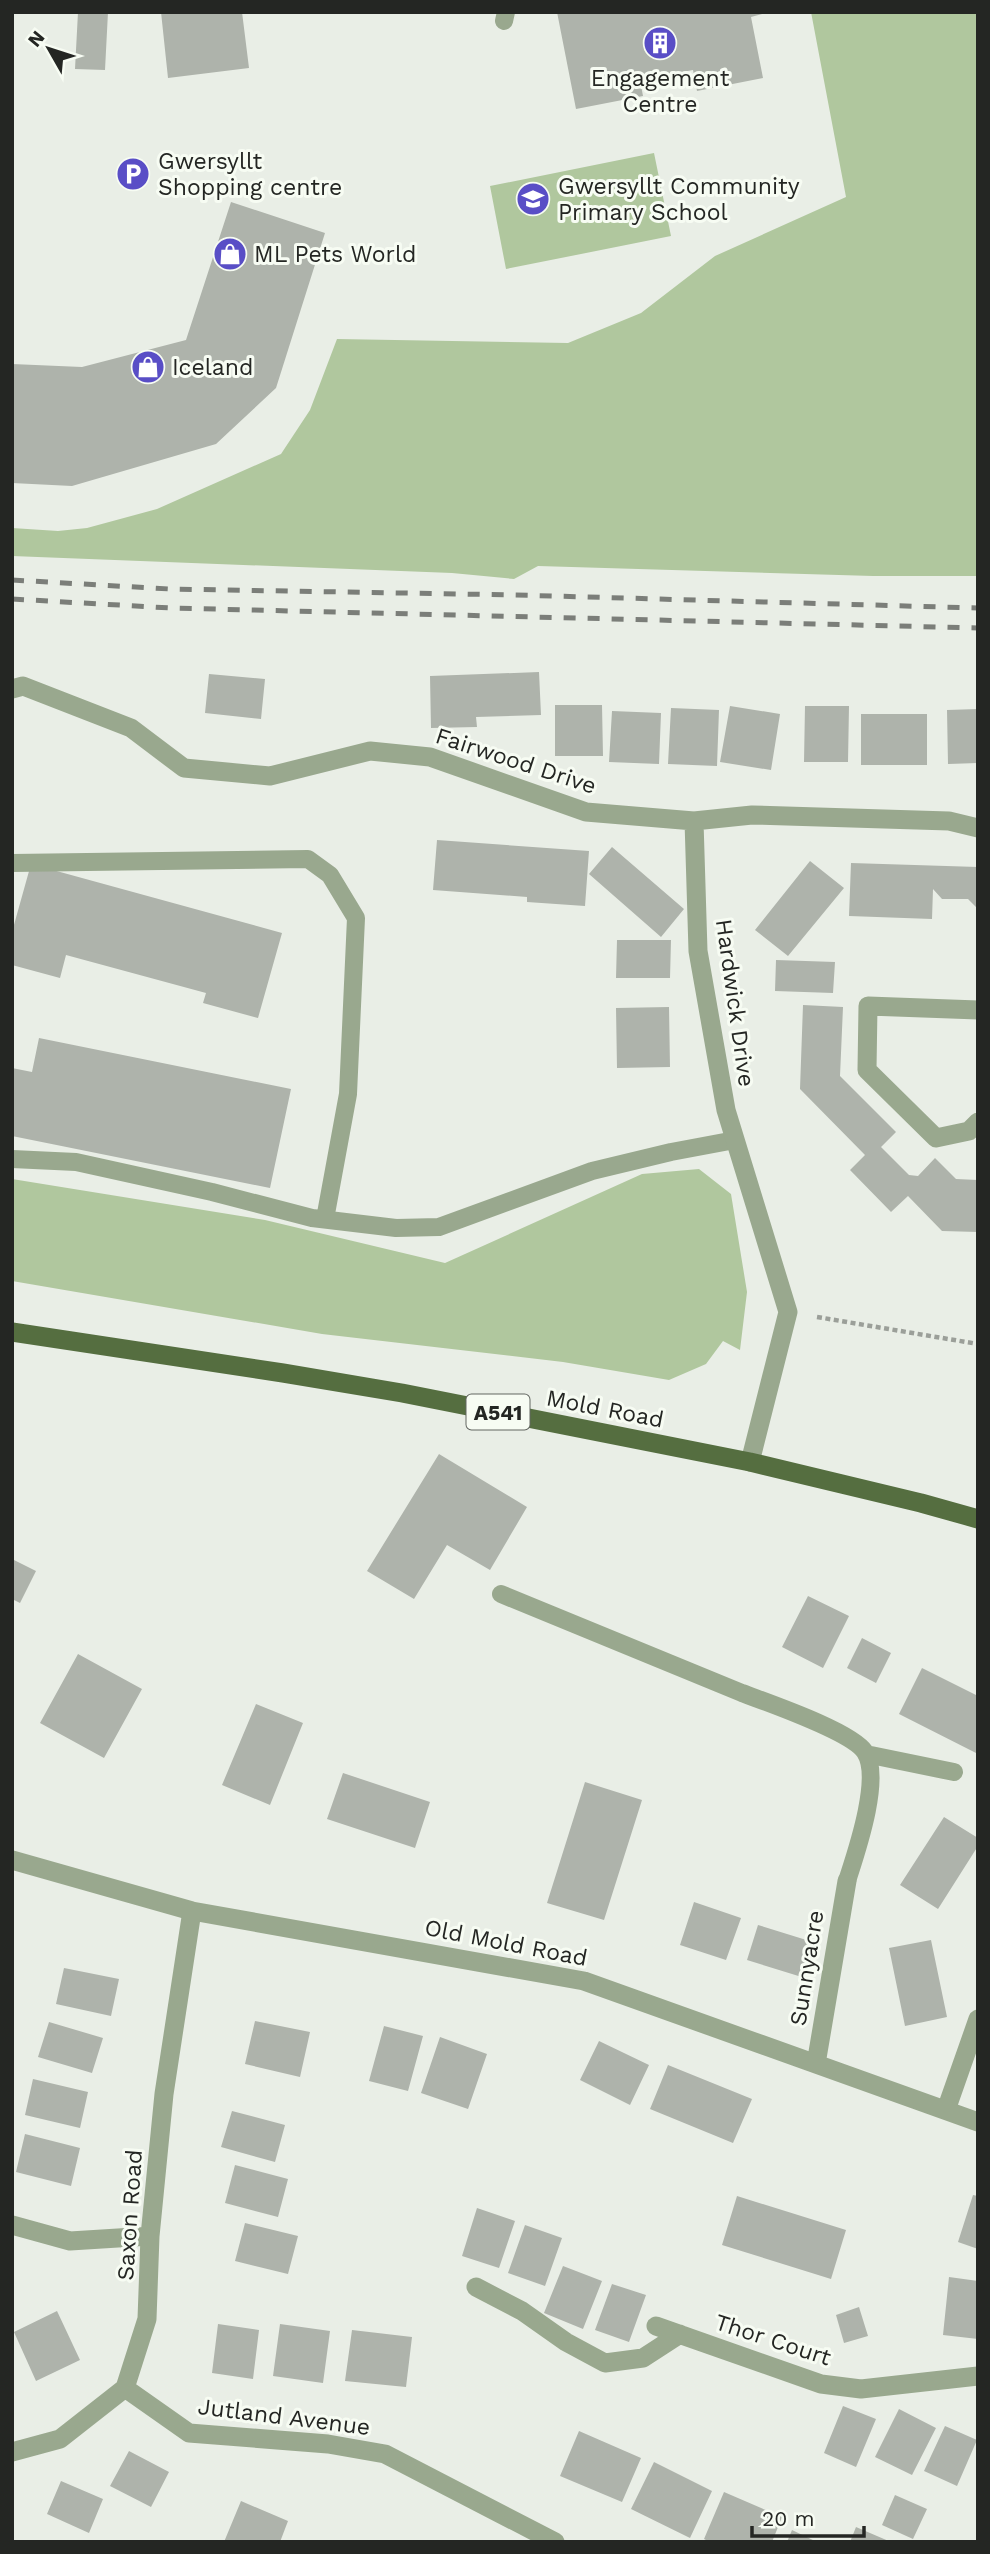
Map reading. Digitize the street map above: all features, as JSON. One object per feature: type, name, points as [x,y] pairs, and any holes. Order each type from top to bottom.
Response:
[{"type":"main road","name":"Mold Road","points":[[12,1332],[389,1391],[750,1462],[978,1519]]},
{"type":"street","name":"Fairwood Drive","points":[[12,689],[23,686],[131,728],[184,768],[270,776],[370,751],[430,757],[586,812],[694,821]]},
{"type":"street","points":[[694,821],[752,815],[949,821],[978,828]]},
{"type":"street","name":"Hardwick Drive","points":[[694,821],[698,951],[726,1110],[788,1312]]},
{"type":"street","points":[[978,1010],[868,1006],[867,1070],[936,1138],[969,1131],[978,1122]]},
{"type":"street","points":[[750,1462],[788,1312]]},
{"type":"street","name":"Old Mold Road","points":[[12,1860],[192,1911],[584,1981],[978,2122]]},
{"type":"street","name":"Sunnyacre","points":[[816,2064],[847,1881]]},
{"type":"street","name":"Saxon Road","points":[[125,2388],[147,2319],[150,2236],[164,2094],[192,1911]]},
{"type":"street","points":[[946,2110],[978,2019]]},
{"type":"street","points":[[12,2225],[70,2241],[150,2236]]},
{"type":"street","name":"Thor Court","points":[[476,2287],[522,2311],[566,2342],[605,2363],[643,2358],[680,2334]]},
{"type":"street","name":"Thor Court","points":[[656,2326],[821,2384],[861,2389],[978,2376]]},
{"type":"street","points":[[12,2452],[60,2439],[125,2388]]},
{"type":"street","name":"Jutland Avenue","points":[[125,2388],[188,2433],[328,2444],[385,2454],[555,2542]]},
{"type":"lane","points":[[12,863],[308,859],[330,875],[356,918],[348,1094],[325,1219]]},
{"type":"lane","points":[[12,1159],[76,1162],[212,1192],[312,1218],[396,1228],[439,1227],[592,1171],[735,1140]]},
{"type":"lane","points":[[501,1594],[802,1717],[854,1741],[866,1754],[869,1774],[868,1813],[847,1881]]},
{"type":"lane","points":[[866,1754],[954,1772]]},
{"type":"path","points":[[788,1312],[978,1345]]},
{"type":"green space","points":[[811,12],[978,12],[978,576],[873,576],[538,566],[514,579],[452,573],[12,556],[12,528],[58,531],[87,528],[157,509],[281,454],[310,410],[337,339],[568,343],[641,313],[715,256],[846,197]]},
{"type":"green space","points":[[654,153],[671,236],[506,269],[490,186]]},
{"type":"green space","points":[[699,1169],[731,1194],[747,1292],[740,1350],[723,1341],[706,1364],[669,1380],[563,1362],[322,1334],[12,1281],[12,1179],[265,1220],[445,1263],[642,1174]]},
{"type":"building","points":[[78,12],[108,12],[105,70],[75,69]]},
{"type":"building","points":[[161,12],[242,12],[249,68],[168,78]]},
{"type":"building","name":"Engagement Centre","points":[[557,12],[769,12],[751,17],[763,78],[697,91],[693,70],[640,80],[643,96],[576,109]]},
{"type":"building","points":[[231,202],[325,233],[276,388],[216,444],[72,486],[12,483],[12,364],[82,367],[186,340]]},
{"type":"building","points":[[539,672],[541,715],[476,717],[477,727],[431,728],[430,676]]},
{"type":"building","points":[[209,674],[265,679],[261,719],[205,713]]},
{"type":"building","points":[[555,705],[602,705],[603,756],[555,756]]},
{"type":"building","points":[[730,706],[780,714],[771,770],[720,762]]},
{"type":"building","points":[[805,706],[849,706],[848,762],[804,762]]},
{"type":"building","points":[[671,708],[719,710],[717,766],[668,764]]},
{"type":"building","points":[[978,709],[978,763],[948,764],[947,710]]},
{"type":"building","points":[[612,711],[661,713],[659,764],[609,762]]},
{"type":"building","points":[[861,714],[927,714],[927,765],[861,765]]},
{"type":"building","points":[[437,840],[589,851],[585,906],[527,902],[527,897],[433,890]]},
{"type":"building","points":[[612,847],[684,909],[661,937],[589,874]]},
{"type":"building","points":[[810,861],[844,888],[788,956],[755,930]]},
{"type":"building","points":[[851,863],[978,867],[978,909],[968,899],[942,899],[933,889],[932,919],[849,916]]},
{"type":"building","points":[[31,864],[282,933],[258,1018],[203,1003],[206,993],[66,955],[60,978],[12,965],[12,932]]},
{"type":"building","points":[[617,940],[671,940],[670,978],[616,978]]},
{"type":"building","points":[[776,960],[835,962],[833,993],[775,991]]},
{"type":"building","points":[[803,1005],[843,1007],[840,1076],[896,1132],[881,1147],[909,1175],[918,1176],[935,1158],[956,1179],[978,1180],[978,1232],[942,1231],[908,1196],[891,1212],[850,1170],[865,1155],[800,1089]]},
{"type":"building","points":[[669,1007],[670,1067],[617,1068],[616,1008]]},
{"type":"building","points":[[39,1038],[291,1089],[270,1188],[12,1136],[12,1068],[32,1072]]},
{"type":"building","points":[[439,1454],[527,1507],[490,1570],[447,1545],[414,1599],[367,1571]]},
{"type":"building","points":[[12,1559],[36,1571],[20,1603],[12,1599]]},
{"type":"building","points":[[808,1596],[849,1616],[823,1668],[782,1647]]},
{"type":"building","points":[[862,1638],[891,1653],[876,1683],[847,1668]]},
{"type":"building","points":[[78,1654],[142,1689],[104,1758],[40,1723]]},
{"type":"building","points":[[922,1668],[978,1696],[978,1754],[899,1714]]},
{"type":"building","points":[[256,1704],[303,1723],[270,1805],[222,1785]]},
{"type":"building","points":[[343,1773],[430,1802],[415,1848],[327,1819]]},
{"type":"building","points":[[585,1782],[642,1800],[604,1920],[547,1903]]},
{"type":"building","points":[[944,1817],[978,1838],[978,1846],[938,1909],[900,1885]]},
{"type":"building","points":[[694,1902],[741,1918],[726,1960],[680,1945]]},
{"type":"building","points":[[758,1925],[816,1943],[805,1978],[747,1960]]},
{"type":"building","points":[[931,1940],[947,2017],[905,2026],[889,1948]]},
{"type":"building","points":[[64,1968],[119,1979],[111,2016],[56,2004]]},
{"type":"building","points":[[255,2021],[310,2032],[300,2077],[245,2064]]},
{"type":"building","points":[[49,2022],[103,2038],[92,2073],[38,2057]]},
{"type":"building","points":[[384,2026],[423,2036],[408,2091],[369,2081]]},
{"type":"building","points":[[440,2037],[487,2054],[468,2109],[421,2093]]},
{"type":"building","points":[[599,2041],[649,2065],[630,2105],[580,2080]]},
{"type":"building","points":[[668,2065],[752,2099],[733,2143],[650,2109]]},
{"type":"building","points":[[33,2079],[88,2092],[80,2128],[25,2115]]},
{"type":"building","points":[[232,2111],[285,2125],[275,2162],[221,2147]]},
{"type":"building","points":[[25,2134],[80,2148],[71,2186],[16,2172]]},
{"type":"building","points":[[235,2165],[288,2179],[278,2217],[225,2203]]},
{"type":"building","points":[[973,2195],[978,2196],[978,2249],[958,2242]]},
{"type":"building","points":[[737,2196],[846,2230],[831,2279],[722,2245]]},
{"type":"building","points":[[477,2208],[515,2221],[499,2268],[462,2256]]},
{"type":"building","points":[[245,2223],[298,2236],[288,2274],[235,2261]]},
{"type":"building","points":[[525,2225],[562,2238],[545,2286],[508,2273]]},
{"type":"building","points":[[563,2266],[602,2281],[583,2329],[544,2313]]},
{"type":"building","points":[[949,2277],[978,2281],[978,2339],[943,2335]]},
{"type":"building","points":[[612,2284],[646,2295],[629,2342],[595,2330]]},
{"type":"building","points":[[859,2307],[868,2336],[844,2343],[836,2315]]},
{"type":"building","points":[[57,2311],[80,2360],[36,2381],[14,2332]]},
{"type":"building","points":[[218,2324],[259,2330],[253,2379],[212,2373]]},
{"type":"building","points":[[280,2324],[330,2331],[323,2383],[273,2376]]},
{"type":"building","points":[[352,2330],[412,2337],[406,2387],[345,2381]]},
{"type":"building","points":[[843,2406],[876,2419],[856,2467],[824,2453]]},
{"type":"building","points":[[899,2409],[936,2428],[912,2475],[875,2457]]},
{"type":"building","points":[[945,2426],[977,2440],[957,2486],[924,2471]]},
{"type":"building","points":[[579,2431],[641,2458],[622,2502],[560,2476]]},
{"type":"building","points":[[129,2451],[169,2472],[151,2507],[110,2486]]},
{"type":"building","points":[[654,2462],[712,2491],[690,2538],[631,2509]]},
{"type":"building","points":[[61,2481],[103,2499],[89,2533],[47,2514]]},
{"type":"building","points":[[724,2492],[782,2517],[772,2542],[710,2542],[704,2539]]},
{"type":"building","points":[[895,2495],[927,2509],[913,2539],[882,2525]]},
{"type":"building","points":[[241,2501],[288,2521],[280,2542],[224,2542]]},
{"type":"building","points":[[856,2527],[891,2542],[850,2542]]},
{"type":"building","points":[[792,2530],[817,2542],[787,2542]]},
{"type":"railway","points":[[12,580],[170,589],[516,595],[978,608]]},
{"type":"railway","points":[[12,599],[171,608],[978,628]]},
{"type":"place","name":"Engagement Centre","points":[[660,43]]},
{"type":"place","name":"Gwersyllt Shopping centre","points":[[133,174]]},
{"type":"place","name":"Gwersyllt Community Primary School","points":[[533,199]]},
{"type":"place","name":"ML Pets World","points":[[230,254]]},
{"type":"place","name":"Iceland","points":[[148,367]]}]
